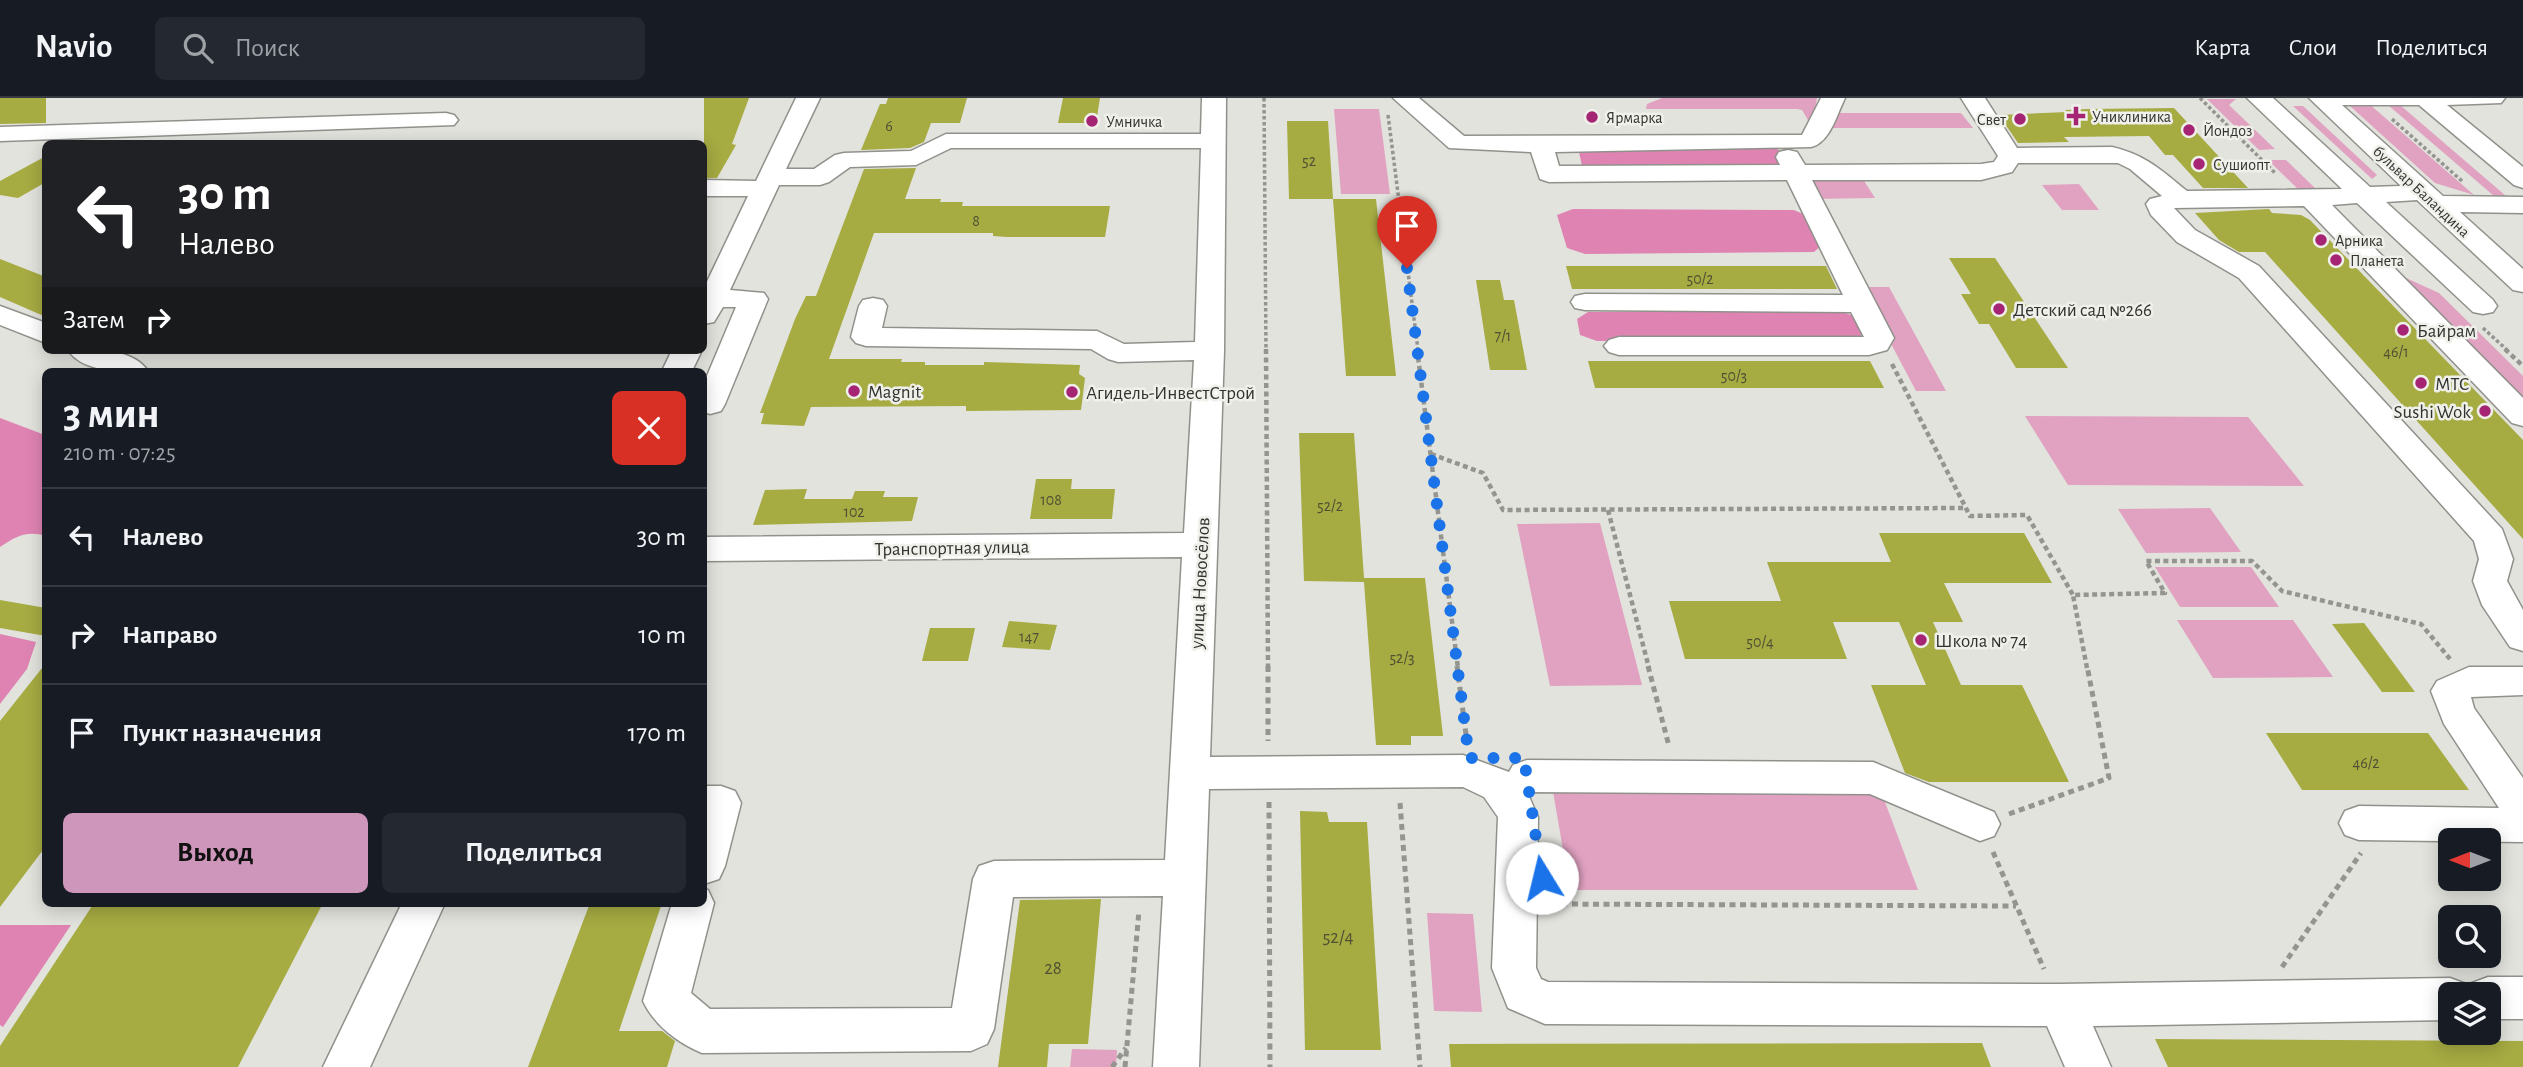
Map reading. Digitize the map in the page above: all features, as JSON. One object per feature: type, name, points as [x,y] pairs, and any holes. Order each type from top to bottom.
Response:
[{"type":"street","points":[[708,307],[808,98]]},
{"type":"street","name":"улица Новосёлов","points":[[1176,1067],[1209,351],[1214,98]]},
{"type":"street","points":[[1458,143],[1781,143],[1811,140],[1833,98]]},
{"type":"street","points":[[1973,98],[2010,156]]},
{"type":"street","points":[[2259,98],[2483,306]]},
{"type":"street","points":[[2321,98],[2493,98]]},
{"type":"street","name":"бульвар Баландина","points":[[2321,98],[2523,284]]},
{"type":"street","points":[[2426,99],[2523,180]]},
{"type":"street","points":[[1396,103],[1458,143],[1522,170],[1549,174],[1796,174],[1994,170],[2003,167],[2010,156]]},
{"type":"street","points":[[0,134],[446,120]]},
{"type":"street","points":[[707,188],[820,177],[844,160],[916,158],[946,141],[1213,141]]},
{"type":"street","points":[[1619,346],[1877,344],[1879,338],[1781,143]]},
{"type":"street","points":[[1541,145],[1549,174]]},
{"type":"street","points":[[2010,156],[2112,154],[2127,158],[2180,199]]},
{"type":"street","points":[[2513,205],[2363,196],[2180,199],[2159,204],[2160,209],[2186,236],[2249,272],[2490,537],[2496,559],[2490,581],[2500,605],[2523,637]]},
{"type":"street","points":[[2305,198],[2523,416]]},
{"type":"street","points":[[708,307],[754,299],[710,404]]},
{"type":"street","points":[[1585,302],[1861,304]]},
{"type":"street","points":[[873,306],[866,337],[1097,340],[1118,353],[1209,351]]},
{"type":"street","points":[[0,315],[42,332]]},
{"type":"street","points":[[93,354],[126,368]]},
{"type":"street","name":"Транспортная улица","points":[[707,550],[1201,545]]},
{"type":"street","points":[[2364,832],[2522,813],[2456,713],[2450,691],[2469,681],[2523,681]]},
{"type":"street","points":[[1190,773],[1463,771],[1490,778],[1511,798],[1518,817],[1514,968],[1524,993],[1545,1003],[2060,1005],[2438,999]]},
{"type":"street","points":[[1527,776],[1873,778],[1980,824]]},
{"type":"street","points":[[707,803],[721,803],[707,855]]},
{"type":"street","points":[[692,907],[666,1001],[702,1031],[971,1029],[994,878],[1185,878]]},
{"type":"street","points":[[346,1067],[422,907]]},
{"type":"street","points":[[2501,998],[2523,998]]},
{"type":"street","points":[[2060,1005],[2088,1067]]},
{"type":"path","points":[[1264,98],[1270,1067]]},
{"type":"path","points":[[2200,98],[2305,198]]},
{"type":"path","points":[[2369,99],[2475,193],[2513,205]]},
{"type":"path","points":[[1396,103],[1431,454],[1468,744]]},
{"type":"path","points":[[1879,338],[1970,516],[2027,515],[2073,595],[2109,778],[1980,824],[2060,1005]]},
{"type":"path","points":[[1431,454],[1483,473],[1503,510],[1966,508]]},
{"type":"path","points":[[1608,510],[1677,776]]},
{"type":"path","points":[[2073,595],[2165,593],[2146,561],[2252,561],[2282,591],[2421,624],[2469,681]]},
{"type":"path","points":[[1398,772],[1420,1067]]},
{"type":"path","points":[[2276,976],[2364,832]]},
{"type":"path","points":[[1125,1067],[1141,878]]},
{"type":"path","points":[[1546,904],[2016,906]]},
{"type":"path","points":[[1112,1067],[1127,1047]]},
{"type":"shaded area","points":[[1662,98],[1817,98],[1812,127],[1802,110],[1797,109],[1646,109],[1647,104]]},
{"type":"shaded area","points":[[2207,99],[2236,99],[2229,105],[2275,149],[2259,150]]},
{"type":"shaded area","points":[[2351,103],[2368,103],[2474,195],[2435,183],[2350,106]]},
{"type":"shaded area","points":[[2388,105],[2400,105],[2506,196],[2494,196]]},
{"type":"shaded area","points":[[2293,106],[2303,106],[2377,175],[2372,179]]},
{"type":"shaded area","points":[[1334,109],[1379,109],[1390,194],[1341,194]]},
{"type":"shaded area","points":[[1834,113],[1961,113],[1973,128],[1829,128]]},
{"type":"shaded area","points":[[1769,146],[1779,150],[1787,167],[1593,170],[1582,166],[1579,152],[1589,149]]},
{"type":"shaded area","points":[[2268,160],[2286,160],[2316,189],[2315,192],[2303,194]]},
{"type":"shaded area","points":[[1802,176],[1861,176],[1875,198],[1814,199]]},
{"type":"shaded area","points":[[2079,184],[2099,210],[2062,210],[2042,185]]},
{"type":"shaded area","points":[[1573,209],[1794,210],[1812,218],[1823,244],[1814,252],[1585,254],[1567,248],[1557,215]]},
{"type":"shaded area","points":[[2404,277],[2439,293],[2523,376],[2523,397]]},
{"type":"shaded area","points":[[1861,287],[1889,287],[1946,391],[1916,391]]},
{"type":"shaded area","points":[[1840,311],[1859,318],[1867,332],[1855,339],[1597,341],[1580,335],[1577,319],[1588,312]]},
{"type":"shaded area","points":[[2025,416],[2248,417],[2304,486],[2068,485]]},
{"type":"shaded area","points":[[0,418],[42,434],[42,535],[22,535],[0,547]]},
{"type":"shaded area","points":[[2210,508],[2241,552],[2146,553],[2118,509]]},
{"type":"shaded area","points":[[1600,523],[1642,685],[1550,686],[1517,524]]},
{"type":"shaded area","points":[[2155,567],[2251,567],[2279,607],[2180,607]]},
{"type":"shaded area","points":[[2177,620],[2293,620],[2333,677],[2213,678]]},
{"type":"shaded area","points":[[0,634],[36,642],[27,669],[0,704]]},
{"type":"shaded area","points":[[1552,786],[1863,788],[1885,802],[1918,890],[1570,890]]},
{"type":"shaded area","points":[[1427,913],[1473,914],[1482,1012],[1434,1011]]},
{"type":"shaded area","points":[[0,925],[71,925],[3,1027],[0,1025]]},
{"type":"shaded area","points":[[1072,1049],[1117,1050],[1116,1067],[1070,1067]]},
{"type":"building","points":[[0,98],[46,98],[46,123],[0,124]]},
{"type":"building","points":[[704,98],[749,98],[732,144],[736,145],[717,178],[707,178],[707,140],[704,140]]},
{"type":"building","points":[[888,98],[967,98],[960,123],[931,123],[924,142],[910,148],[861,150],[880,104],[886,104]]},
{"type":"building","points":[[1063,98],[1100,98],[1096,123],[1058,123]]},
{"type":"building","points":[[2174,108],[2248,188],[2203,188],[2173,155],[2165,155],[2149,136],[2064,137],[2069,142],[2018,143],[1999,115],[2088,109]]},
{"type":"building","points":[[1287,121],[1328,121],[1333,199],[1289,199]]},
{"type":"building","points":[[42,158],[42,184],[18,198],[0,195],[0,181]]},
{"type":"building","points":[[916,168],[905,199],[941,199],[940,202],[963,202],[962,206],[1110,206],[1105,237],[874,233],[829,359],[902,359],[901,362],[925,362],[925,365],[984,365],[984,362],[1080,365],[1079,374],[1085,378],[1081,410],[966,411],[966,406],[811,407],[804,426],[761,424],[764,413],[760,413],[795,319],[806,296],[816,296],[864,169]]},
{"type":"building","points":[[1333,199],[1376,199],[1396,376],[1346,376]]},
{"type":"building","points":[[2269,209],[2272,213],[2301,215],[2310,220],[2523,440],[2523,539],[2265,252],[2239,252],[2219,240],[2195,213]]},
{"type":"building","name":"Детский сад №266","points":[[1949,258],[1995,258],[2068,368],[2016,368],[1989,324],[1979,324],[1961,294],[1971,294]]},
{"type":"building","points":[[0,259],[42,275],[42,315],[0,297]]},
{"type":"building","points":[[1566,266],[1826,266],[1837,289],[1572,289]]},
{"type":"building","points":[[1476,280],[1500,280],[1504,300],[1514,300],[1527,370],[1490,370]]},
{"type":"building","points":[[1588,361],[1870,361],[1884,388],[1595,388]]},
{"type":"building","points":[[1299,433],[1354,433],[1364,578],[1425,578],[1443,736],[1411,736],[1411,745],[1376,745],[1364,582],[1304,581]]},
{"type":"building","points":[[1036,479],[1072,479],[1071,489],[1115,489],[1112,519],[1030,519]]},
{"type":"building","points":[[807,489],[804,499],[852,499],[855,491],[885,491],[883,497],[918,497],[912,521],[753,525],[765,490]]},
{"type":"building","points":[[1879,533],[2024,533],[2052,583],[1944,583],[1963,622],[1933,622],[1961,685],[2022,685],[2069,782],[1929,782],[1905,773],[1871,685],[1926,685],[1899,622],[1833,622],[1847,659],[1685,659],[1669,601],[1781,601],[1767,562],[1891,562]]},
{"type":"building","points":[[0,600],[42,607],[42,635],[0,628]]},
{"type":"building","points":[[1009,621],[1057,625],[1050,650],[1002,647]]},
{"type":"building","points":[[2364,623],[2415,692],[2382,692],[2332,624]]},
{"type":"building","points":[[930,628],[975,628],[968,661],[922,661]]},
{"type":"building","points":[[42,668],[42,851],[0,907],[0,721]]},
{"type":"building","points":[[2266,733],[2428,733],[2469,790],[2302,790]]},
{"type":"building","points":[[1300,811],[1327,812],[1329,822],[1367,822],[1381,1050],[1305,1050]]},
{"type":"building","points":[[1101,899],[1088,1044],[1049,1044],[1047,1067],[998,1067],[1020,900]]},
{"type":"building","points":[[91,907],[321,907],[238,1067],[0,1067],[0,1046]]},
{"type":"building","points":[[588,907],[661,907],[619,1031],[662,1031],[675,1041],[667,1067],[528,1067]]},
{"type":"building","points":[[2155,1039],[2438,1041],[2438,1045],[2501,1045],[2501,1041],[2523,1041],[2523,1067],[2168,1067]]},
{"type":"building","points":[[1982,1043],[1991,1067],[1451,1067],[1449,1044]]},
{"type":"place","name":"Униклиника","points":[[2076,116]]},
{"type":"place","name":"Ярмарка","points":[[1592,117]]},
{"type":"place","name":"Свет","points":[[2020,119]]},
{"type":"place","name":"Умничка","points":[[1092,121]]},
{"type":"place","name":"Йондоз","points":[[2189,130]]},
{"type":"place","name":"Сушиопт","points":[[2199,164]]},
{"type":"place","name":"Арника","points":[[2321,240]]},
{"type":"place","name":"Планета","points":[[2336,260]]},
{"type":"place","name":"Детский сад №266","points":[[1999,309]]},
{"type":"place","name":"Байрам","points":[[2403,330]]},
{"type":"place","name":"МТС","points":[[2421,383]]},
{"type":"place","name":"Magnit","points":[[854,391]]},
{"type":"place","name":"Агидель-ИнвестСтрой","points":[[1072,392]]},
{"type":"place","name":"Sushi Wok","points":[[2485,411]]},
{"type":"place","name":"Школа № 74","points":[[1921,640]]},
{"type":"route","points":[[1407,268],[1469,758],[1524,758],[1542,878]]}]
